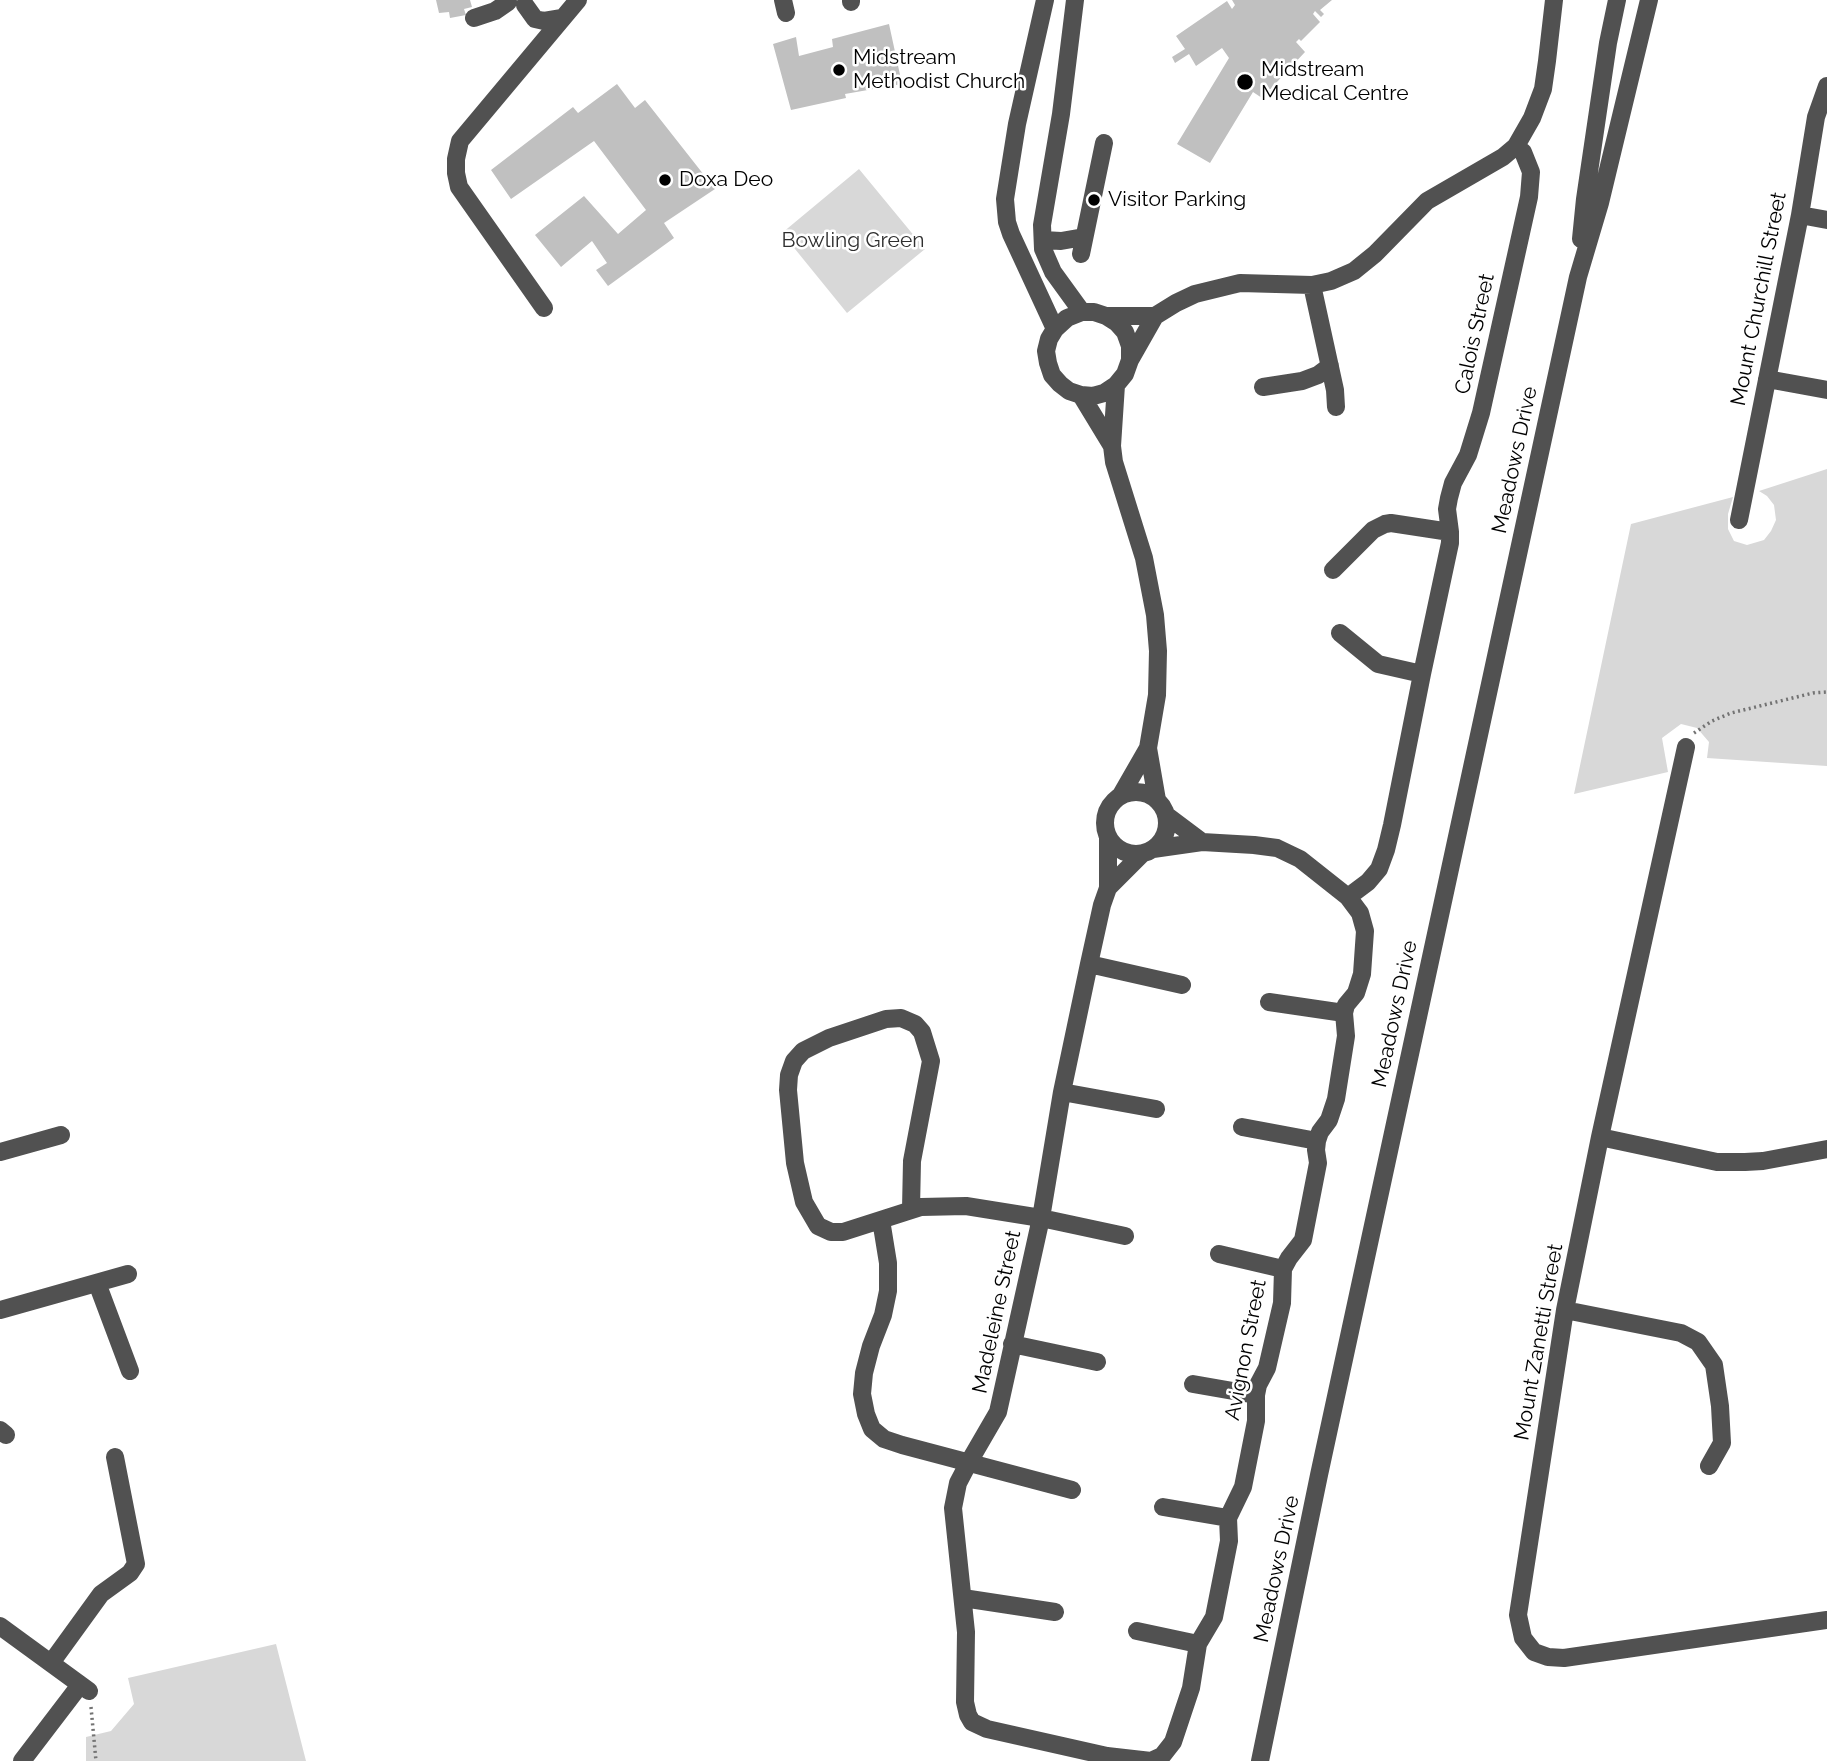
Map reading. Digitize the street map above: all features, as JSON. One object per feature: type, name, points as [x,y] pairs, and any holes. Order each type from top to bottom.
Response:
[{"type":"street","points":[[544,308],[459,187],[456,159],[460,141],[578,0]]},
{"type":"street","points":[[1045,0],[1017,124],[1005,199],[1011,234],[1055,329],[1066,318],[1082,312],[1107,316],[1155,316],[1195,293],[1217,287],[1240,283],[1312,285],[1331,281],[1354,271],[1375,254],[1427,201],[1479,172],[1516,146],[1532,118],[1543,89],[1553,0]]},
{"type":"street","points":[[1075,0],[1061,114],[1042,225],[1043,250],[1053,272],[1082,312]]},
{"type":"street","name":"Meadows Drive","points":[[1578,277],[1585,200],[1608,43],[1618,0]]},
{"type":"street","points":[[474,18],[517,2],[535,19],[562,19]]},
{"type":"street","name":"Meadows Drive","points":[[1260,1761],[1578,277],[1600,204],[1648,3]]},
{"type":"street","name":"Mount Churchill Street","points":[[1739,520],[1800,215],[1816,117],[1827,86]]},
{"type":"street","points":[[1043,240],[1083,245],[1104,143]]},
{"type":"street","name":"Calois Street","points":[[1348,897],[1368,882],[1379,869],[1387,849],[1450,543],[1448,498],[1468,455],[1481,413],[1531,185],[1527,158],[1516,146]]},
{"type":"street","points":[[1800,215],[1827,220]]},
{"type":"street","points":[[1312,285],[1336,407]]},
{"type":"street","points":[[1107,316],[1125,332],[1130,346],[1130,360]]},
{"type":"street","name":"Madeleine Street","points":[[987,1729],[972,1722],[965,1702],[966,1632],[953,1508],[958,1483],[998,1412],[1041,1218],[1062,1092],[1102,905],[1108,888],[1108,838],[1105,828],[1107,809],[1121,795],[1148,748],[1157,695],[1155,615],[1144,558],[1114,462],[1112,446],[1116,385],[1125,374],[1155,316]]},
{"type":"street","name":"Madeleine Street","points":[[1055,329],[1046,351],[1052,375],[1069,391],[1081,395],[1112,446]]},
{"type":"street","points":[[1263,387],[1302,381],[1318,375],[1330,366]]},
{"type":"street","points":[[1767,379],[1827,390]]},
{"type":"street","points":[[1081,395],[1104,393],[1116,385]]},
{"type":"street","points":[[1333,570],[1373,530],[1385,524],[1450,532]]},
{"type":"street","points":[[1340,634],[1378,664],[1422,674]]},
{"type":"street","name":"Mount Zanetti Street","points":[[1686,747],[1565,1310],[1518,1615],[1522,1638],[1534,1652],[1548,1657],[1564,1658],[1827,1620]]},
{"type":"street","name":"Madeleine Street","points":[[1108,888],[1160,842],[1165,833],[1167,824],[1148,748]]},
{"type":"street","points":[[1121,795],[1130,791],[1150,794],[1161,808],[1202,842]]},
{"type":"street","points":[[1108,838],[1115,846],[1132,854],[1148,851]]},
{"type":"street","name":"Avignon Street","points":[[987,1729],[1107,1756],[1151,1761],[1168,1751],[1173,1742],[1191,1688],[1198,1644],[1214,1617],[1229,1541],[1228,1518],[1243,1487],[1256,1421],[1258,1385],[1267,1368],[1282,1303],[1283,1269],[1303,1240],[1318,1163],[1317,1141],[1329,1120],[1336,1099],[1346,1035],[1344,1013],[1362,974],[1365,931],[1360,913],[1348,897],[1300,859],[1277,848],[1202,842],[1148,851]]},
{"type":"street","points":[[1089,964],[1182,985]]},
{"type":"street","points":[[1269,1002],[1344,1013]]},
{"type":"street","points":[[911,1209],[912,1161],[931,1061],[922,1031],[915,1024],[901,1018],[886,1019],[829,1038],[803,1051],[794,1061],[789,1075],[795,1163],[804,1202],[818,1226],[831,1232],[843,1232],[911,1209],[939,1205],[966,1206],[1041,1218],[1125,1236]]},
{"type":"street","points":[[1062,1092],[1156,1109]]},
{"type":"street","points":[[1242,1127],[1317,1141]]},
{"type":"street","points":[[0,1152],[61,1135]]},
{"type":"street","points":[[1601,1137],[1717,1162],[1763,1161],[1827,1149]]},
{"type":"street","points":[[881,1220],[888,1263],[888,1291],[864,1373],[862,1394],[872,1429],[884,1439],[902,1445],[1072,1490]]},
{"type":"street","points":[[1219,1254],[1283,1269]]},
{"type":"street","points":[[0,1310],[128,1274]]},
{"type":"street","points":[[97,1283],[130,1371]]},
{"type":"street","points":[[1565,1310],[1681,1333],[1698,1342],[1714,1365],[1720,1406],[1722,1443],[1709,1466]]},
{"type":"street","points":[[1012,1343],[1097,1362]]},
{"type":"street","points":[[1193,1384],[1256,1395]]},
{"type":"street","points":[[51,1663],[101,1594],[130,1573],[136,1564],[115,1457]]},
{"type":"street","points":[[1163,1507],[1228,1518]]},
{"type":"street","points":[[963,1598],[1055,1612]]},
{"type":"street","points":[[0,1626],[85,1688],[22,1761]]},
{"type":"street","points":[[1137,1631],[1198,1644]]},
{"type":"path","points":[[1686,747],[1695,730],[1731,713],[1827,692]]},
{"type":"path","points":[[85,1688],[96,1761]]},
{"type":"green space","name":"Bowling Green","points":[[859,169],[925,249],[847,313],[782,233]]},
{"type":"green space","points":[[1827,469],[1827,766],[1707,758],[1709,742],[1697,728],[1681,724],[1662,738],[1668,772],[1574,794],[1631,524],[1733,497],[1728,514],[1728,529],[1734,541],[1747,545],[1764,540],[1776,520],[1774,505],[1759,491]]},
{"type":"green space","points":[[276,1644],[306,1761],[86,1761],[86,1737],[111,1731],[134,1704],[128,1678]]},
{"type":"building","points":[[436,0],[470,0],[472,7],[464,9],[466,15],[450,18],[449,12],[439,13]]},
{"type":"building","name":"Midstream Medical Centre","points":[[1232,0],[1332,0],[1320,10],[1324,14],[1321,17],[1315,11],[1313,14],[1320,22],[1301,41],[1299,39],[1296,42],[1305,52],[1262,98],[1253,92],[1210,163],[1177,144],[1229,58],[1222,48],[1196,66],[1189,54],[1175,63],[1172,57],[1185,49],[1176,36],[1227,1],[1232,9],[1235,5]]},
{"type":"building","name":"Midstream Methodist Church","points":[[889,24],[902,84],[845,94],[846,98],[791,110],[773,44],[796,37],[799,56],[833,47],[832,39]]},
{"type":"building","name":"Doxa Deo","points":[[617,84],[635,108],[645,100],[715,189],[664,223],[674,238],[608,286],[596,270],[607,263],[592,241],[561,267],[535,235],[584,196],[618,234],[646,210],[594,141],[511,199],[491,170],[573,107],[578,113]]},
{"type":"place","name":"Midstream Methodist Church","points":[[839,70]]},
{"type":"place","name":"Midstream Medical Centre","points":[[1245,82]]},
{"type":"place","name":"Doxa Deo","points":[[665,180]]},
{"type":"place","name":"Visitor Parking","points":[[1094,200]]}]
